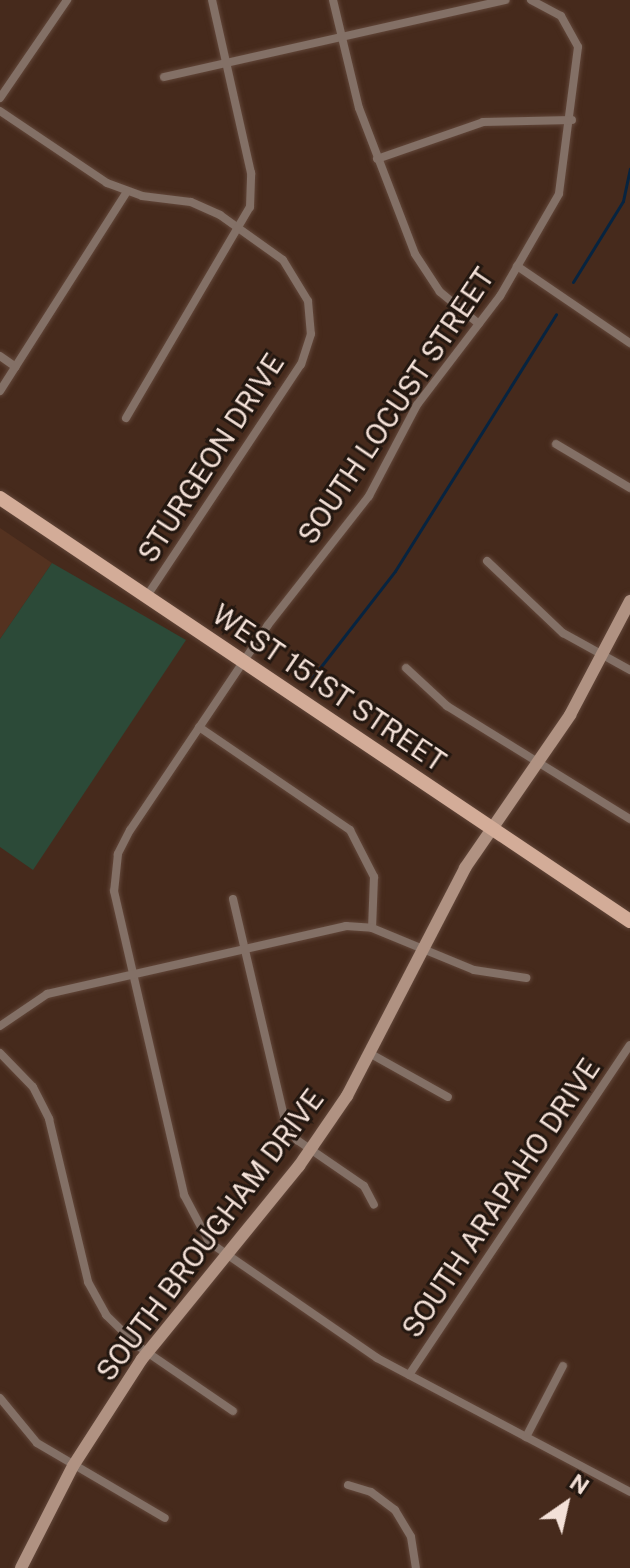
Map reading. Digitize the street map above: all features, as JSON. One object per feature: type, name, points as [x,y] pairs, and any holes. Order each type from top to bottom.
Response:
[{"type":"main road","name":"WEST 151ST STREET","points":[[0,498],[630,921]]},
{"type":"street","points":[[0,98],[67,0]]},
{"type":"street","points":[[126,418],[160,353],[240,229],[252,199],[251,173],[212,0]]},
{"type":"street","points":[[333,0],[377,159],[428,277],[479,324]]},
{"type":"street","points":[[164,77],[469,4],[505,0]]},
{"type":"street","name":"SOUTH LOCUST STREET","points":[[531,0],[561,16],[578,47],[572,120],[559,194],[479,324],[417,405],[352,520],[242,661],[199,727],[118,854],[114,891],[188,1210],[209,1242],[409,1375],[630,1492]]},
{"type":"street","points":[[0,111],[127,192],[0,391]]},
{"type":"street","points":[[377,159],[483,122],[572,120]]},
{"type":"street","name":"STURGEON DRIVE","points":[[127,192],[191,202],[240,229],[283,260],[301,283],[310,310],[308,346],[294,376],[146,597]]},
{"type":"street","points":[[517,266],[630,343]]},
{"type":"street","points":[[0,356],[16,367]]},
{"type":"street","points":[[556,444],[630,488]]},
{"type":"street","points":[[487,561],[545,619],[603,657],[630,670]]},
{"type":"street","name":"SOUTH BROUGHAM DRIVE","points":[[21,1568],[73,1466],[147,1352],[311,1149],[371,1054],[454,888],[603,657],[630,601]]},
{"type":"street","points":[[406,668],[436,698],[630,819]]},
{"type":"street","points":[[199,727],[350,830],[374,877],[372,928]]},
{"type":"street","points":[[233,899],[286,1125],[311,1149],[364,1186],[374,1205]]},
{"type":"street","points":[[0,1026],[47,994],[346,926],[372,928],[474,970],[526,978]]},
{"type":"street","name":"SOUTH ARAPAHO DRIVE","points":[[409,1375],[630,1045]]},
{"type":"street","points":[[0,1053],[33,1087],[49,1119],[97,1300],[120,1332],[233,1411]]},
{"type":"street","points":[[371,1054],[448,1097]]},
{"type":"street","points":[[526,1437],[563,1366]]},
{"type":"street","points":[[0,1398],[27,1435],[73,1466],[165,1518]]},
{"type":"street","points":[[348,1485],[371,1492],[395,1510],[411,1537],[416,1568]]},
{"type":"shaded area","points":[[0,528],[52,563],[0,639]]},
{"type":"green space","points":[[52,563],[186,640],[33,870],[0,847],[0,639]]},
{"type":"waterway","points":[[573,282],[623,201],[630,169]]},
{"type":"waterway","points":[[312,678],[395,571],[556,314]]}]
